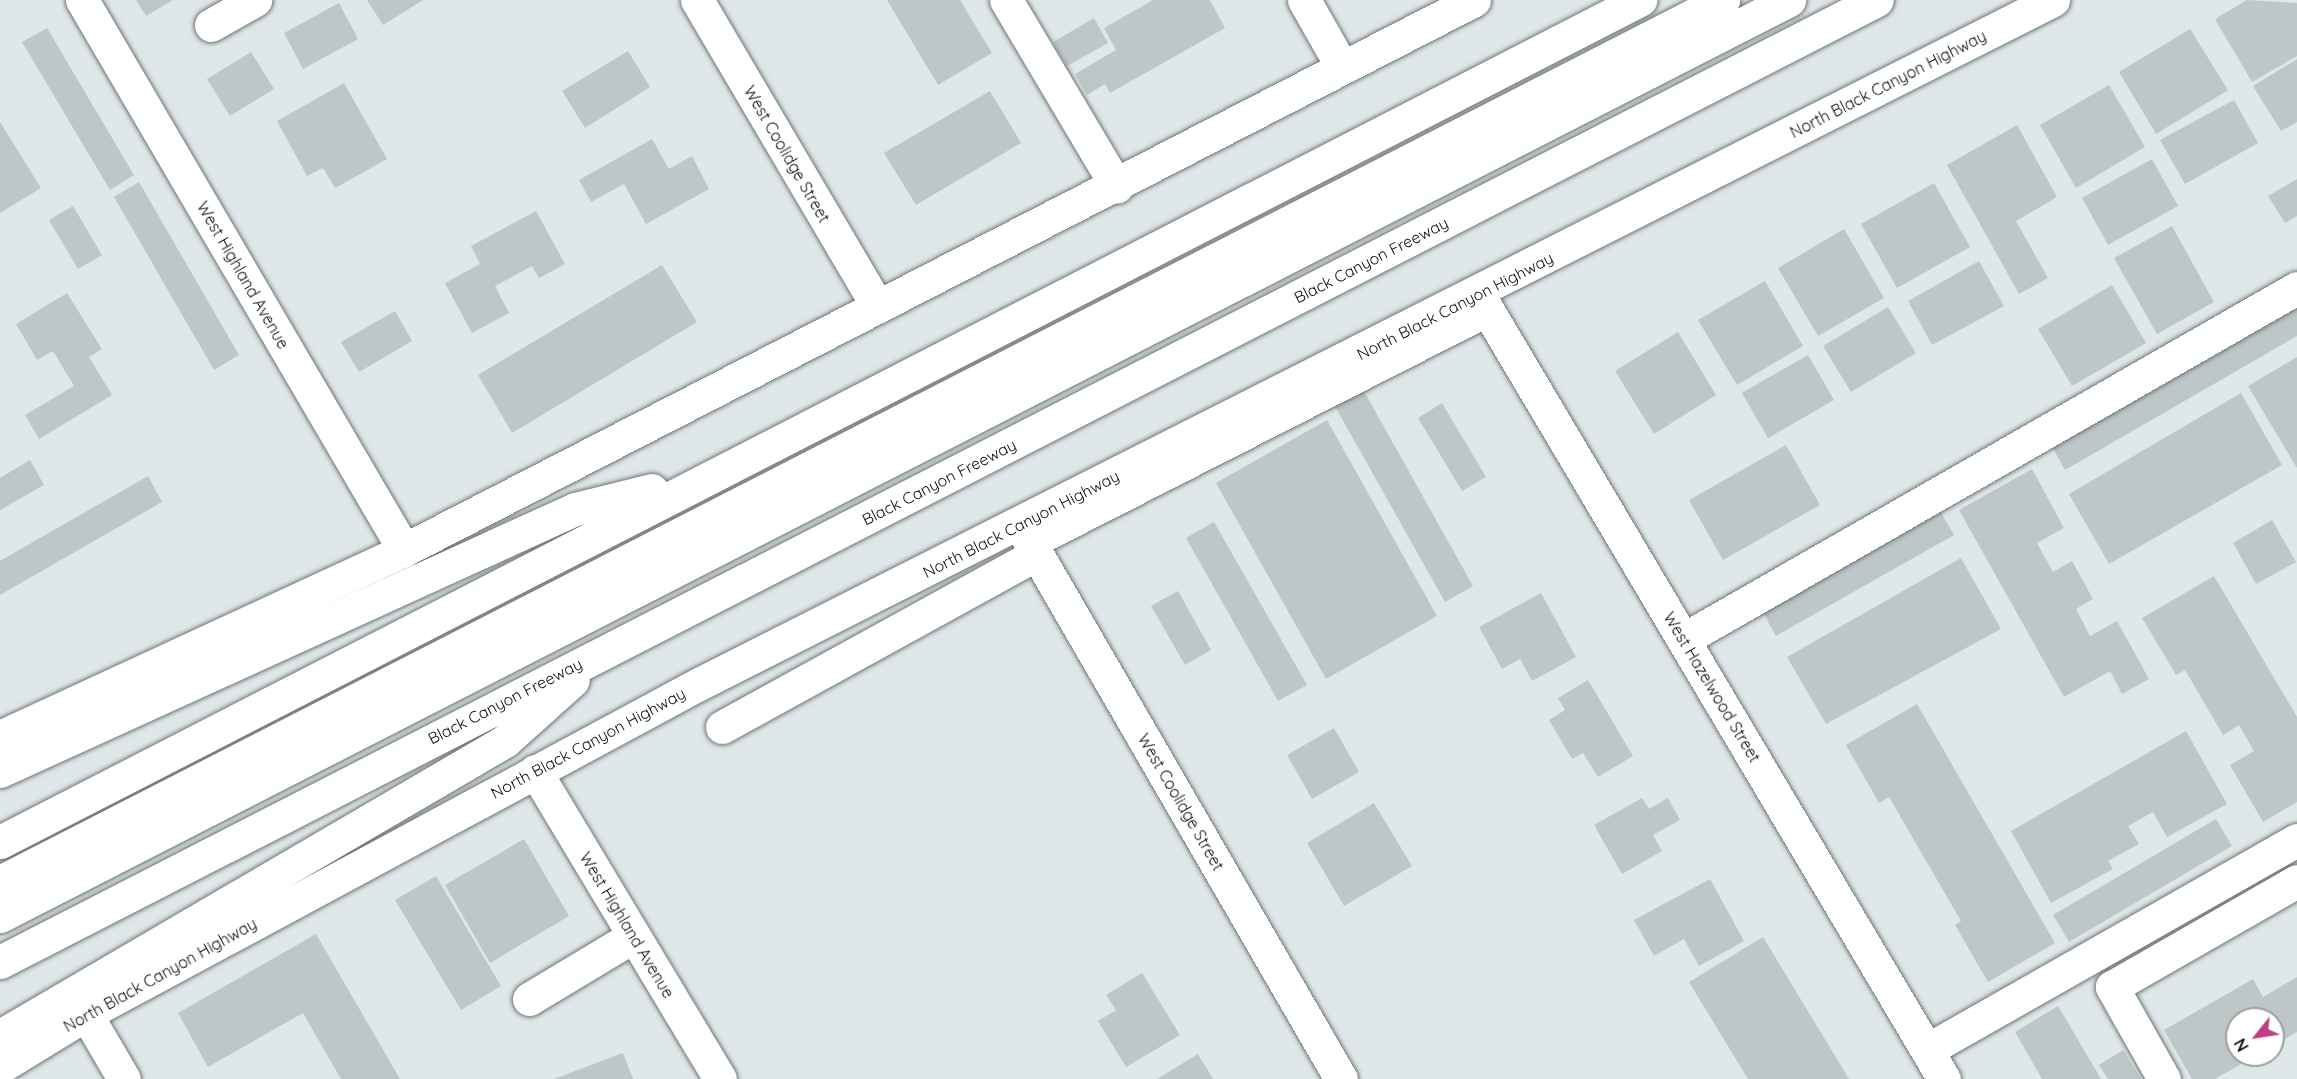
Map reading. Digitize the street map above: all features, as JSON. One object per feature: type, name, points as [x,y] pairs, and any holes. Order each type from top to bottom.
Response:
[{"type":"main road","name":"West Highland Avenue","points":[[82,0],[404,550]]},
{"type":"main road","points":[[211,25],[255,0]]},
{"type":"main road","name":"West Coolidge Street","points":[[697,0],[878,308]]},
{"type":"main road","points":[[1006,0],[1117,186]]},
{"type":"main road","points":[[1304,0],[1342,68]]},
{"type":"main road","points":[[0,736],[404,550],[1117,186],[1474,0]]},
{"type":"main road","points":[[0,842],[706,476],[1640,0]]},
{"type":"main road","points":[[0,882],[1723,0]]},
{"type":"main road","points":[[0,916],[1789,0]]},
{"type":"main road","name":"Black Canyon Freeway","points":[[0,962],[612,646],[1877,0]]},
{"type":"main road","name":"North Black Canyon Highway","points":[[0,1068],[86,1014],[535,771],[1029,540],[2053,0]]},
{"type":"main road","points":[[1684,639],[2297,288]]},
{"type":"main road","name":"West Hazelwood Street","points":[[1482,302],[1944,1079]]},
{"type":"main road","points":[[0,771],[574,509],[706,476]]},
{"type":"main road","points":[[722,726],[1029,540]]},
{"type":"main road","name":"West Coolidge Street","points":[[1029,540],[1341,1079]]},
{"type":"main road","points":[[0,1036],[505,741],[612,646]]},
{"type":"main road","name":"West Highland Avenue","points":[[535,771],[720,1079]]},
{"type":"main road","points":[[1927,1050],[2297,840]]},
{"type":"main road","points":[[2164,1079],[2112,987],[2297,881]]},
{"type":"main road","points":[[529,999],[634,936]]},
{"type":"main road","points":[[86,1014],[124,1079]]},
{"type":"building","points":[[136,0],[173,0],[146,16]]},
{"type":"building","points":[[367,0],[423,0],[383,25]]},
{"type":"building","points":[[887,0],[960,0],[992,53],[938,85]]},
{"type":"building","points":[[1153,0],[1210,0],[1225,28],[1110,93],[1105,84],[1087,95],[1075,74],[1116,50],[1104,28]]},
{"type":"building","points":[[2247,0],[2297,3],[2297,56],[2252,82],[2215,19]]},
{"type":"building","points":[[339,3],[358,39],[303,69],[284,33]]},
{"type":"building","points":[[1094,18],[1108,43],[1067,66],[1053,42]]},
{"type":"building","points":[[47,28],[134,175],[110,190],[22,42]]},
{"type":"building","points":[[2190,29],[2228,90],[2156,134],[2119,72]]},
{"type":"building","points":[[628,51],[650,87],[585,128],[562,91]]},
{"type":"building","points":[[251,52],[274,89],[230,116],[207,79]]},
{"type":"building","points":[[2297,59],[2297,122],[2281,131],[2253,86]]},
{"type":"building","points":[[344,83],[387,159],[335,188],[323,168],[307,176],[277,121]]},
{"type":"building","points":[[2109,85],[2145,147],[2076,188],[2040,125]]},
{"type":"building","points":[[990,91],[1021,143],[916,205],[884,153]]},
{"type":"building","points":[[2234,100],[2258,143],[2185,184],[2160,140]]},
{"type":"building","points":[[0,122],[41,188],[0,213]]},
{"type":"building","points":[[2017,125],[2057,197],[2016,221],[2048,278],[2019,294],[1947,165]]},
{"type":"building","points":[[652,139],[669,169],[692,156],[709,189],[646,224],[624,184],[591,202],[579,180]]},
{"type":"building","points":[[2152,159],[2178,206],[2108,245],[2082,198]]},
{"type":"building","points":[[2297,179],[2297,216],[2285,223],[2268,196]]},
{"type":"building","points":[[139,182],[239,355],[214,370],[114,197]]},
{"type":"building","points":[[1934,183],[1970,247],[1897,288],[1861,224]]},
{"type":"building","points":[[73,206],[102,255],[78,269],[49,220]]},
{"type":"building","points":[[536,211],[565,264],[539,278],[532,266],[495,286],[509,313],[472,333],[445,283],[480,264],[471,246]]},
{"type":"building","points":[[2172,226],[2214,302],[2157,334],[2114,258]]},
{"type":"building","points":[[1844,229],[1884,298],[1818,336],[1778,268]]},
{"type":"building","points":[[1979,261],[2004,306],[1932,345],[1908,301]]},
{"type":"building","points":[[662,265],[697,322],[512,433],[478,375]]},
{"type":"building","points":[[1765,281],[1803,346],[1737,385],[1698,320]]},
{"type":"building","points":[[2112,285],[2146,343],[2072,386],[2038,329]]},
{"type":"building","points":[[67,293],[102,349],[89,357],[112,395],[39,439],[25,415],[74,386],[53,351],[37,360],[16,324]]},
{"type":"building","points":[[2297,300],[2297,336],[2065,470],[2050,443]]},
{"type":"building","points":[[1888,307],[1916,353],[1851,392],[1823,346]]},
{"type":"building","points":[[395,311],[412,341],[359,372],[341,342]]},
{"type":"building","points":[[1678,332],[1716,395],[1654,434],[1615,371]]},
{"type":"building","points":[[1808,355],[1834,400],[1768,438],[1742,393]]},
{"type":"building","points":[[2297,357],[2297,468],[2248,386]]},
{"type":"building","points":[[1360,384],[1473,586],[1445,602],[1332,401]]},
{"type":"building","points":[[2241,393],[2282,465],[2109,564],[2069,494]]},
{"type":"building","points":[[1442,403],[1486,477],[1462,491],[1418,418]]},
{"type":"building","points":[[1327,420],[1437,616],[1326,679],[1216,483]]},
{"type":"building","points":[[1786,445],[1820,505],[1723,560],[1689,500]]},
{"type":"building","points":[[30,460],[44,485],[0,510],[0,478]]},
{"type":"building","points":[[2032,469],[2064,528],[2037,543],[2053,572],[2072,561],[2093,599],[2076,609],[2090,636],[2117,621],[2149,679],[2122,694],[2110,671],[2064,697],[1959,510]]},
{"type":"building","points":[[148,476],[162,502],[0,595],[0,561]]},
{"type":"building","points":[[1939,509],[1954,535],[1776,636],[1762,611]]},
{"type":"building","points":[[2272,520],[2296,562],[2256,584],[2233,543]]},
{"type":"building","points":[[1214,522],[1307,685],[1278,701],[1186,538]]},
{"type":"building","points":[[1961,558],[2001,629],[1826,724],[1787,657]]},
{"type":"building","points":[[2214,576],[2297,717],[2297,802],[2263,822],[2230,765],[2254,751],[2239,725],[2223,735],[2185,670],[2176,675],[2142,618]]},
{"type":"building","points":[[1178,591],[1211,650],[1185,665],[1151,606]]},
{"type":"building","points":[[1541,593],[1576,657],[1532,681],[1520,659],[1502,669],[1479,627]]},
{"type":"building","points":[[1588,680],[1633,756],[1598,777],[1583,753],[1572,759],[1549,720],[1565,710],[1558,698]]},
{"type":"building","points":[[1917,704],[2055,943],[1988,982],[1955,925],[1961,921],[1889,797],[1879,803],[1846,745]]},
{"type":"building","points":[[1334,728],[1359,772],[1312,799],[1287,755]]},
{"type":"building","points":[[2186,731],[2227,804],[2167,837],[2153,812],[2128,826],[2139,844],[2108,861],[2113,869],[2051,903],[2011,831]]},
{"type":"building","points":[[1642,798],[1649,809],[1668,798],[1680,820],[1653,835],[1662,851],[1622,874],[1594,825]]},
{"type":"building","points":[[1374,803],[1412,866],[1344,906],[1307,843]]},
{"type":"building","points":[[2216,819],[2232,846],[2069,942],[2053,915]]},
{"type":"building","points":[[524,839],[569,916],[490,963],[445,885]]},
{"type":"building","points":[[436,876],[501,986],[461,1010],[395,900]]},
{"type":"building","points":[[1710,879],[1744,941],[1699,966],[1684,939],[1654,956],[1634,920]]},
{"type":"building","points":[[316,934],[400,1079],[341,1079],[303,1013],[208,1067],[178,1013]]},
{"type":"building","points":[[1763,937],[1849,1079],[1748,1079],[1689,982]]},
{"type":"building","points":[[1142,973],[1180,1035],[1126,1067],[1098,1021],[1116,1010],[1106,995]]},
{"type":"building","points":[[2297,977],[2297,1032],[2285,1039],[2285,1007],[2225,1007],[2225,1067],[2236,1067],[2215,1079],[2192,1079],[2164,1030],[2253,979],[2263,997]]},
{"type":"building","points":[[2058,1006],[2101,1079],[2042,1079],[2015,1032]]},
{"type":"building","points":[[2123,1050],[2141,1079],[2108,1079],[2099,1065]]},
{"type":"building","points":[[623,1053],[633,1079],[554,1079]]},
{"type":"building","points":[[1198,1054],[1213,1079],[1157,1079]]}]
